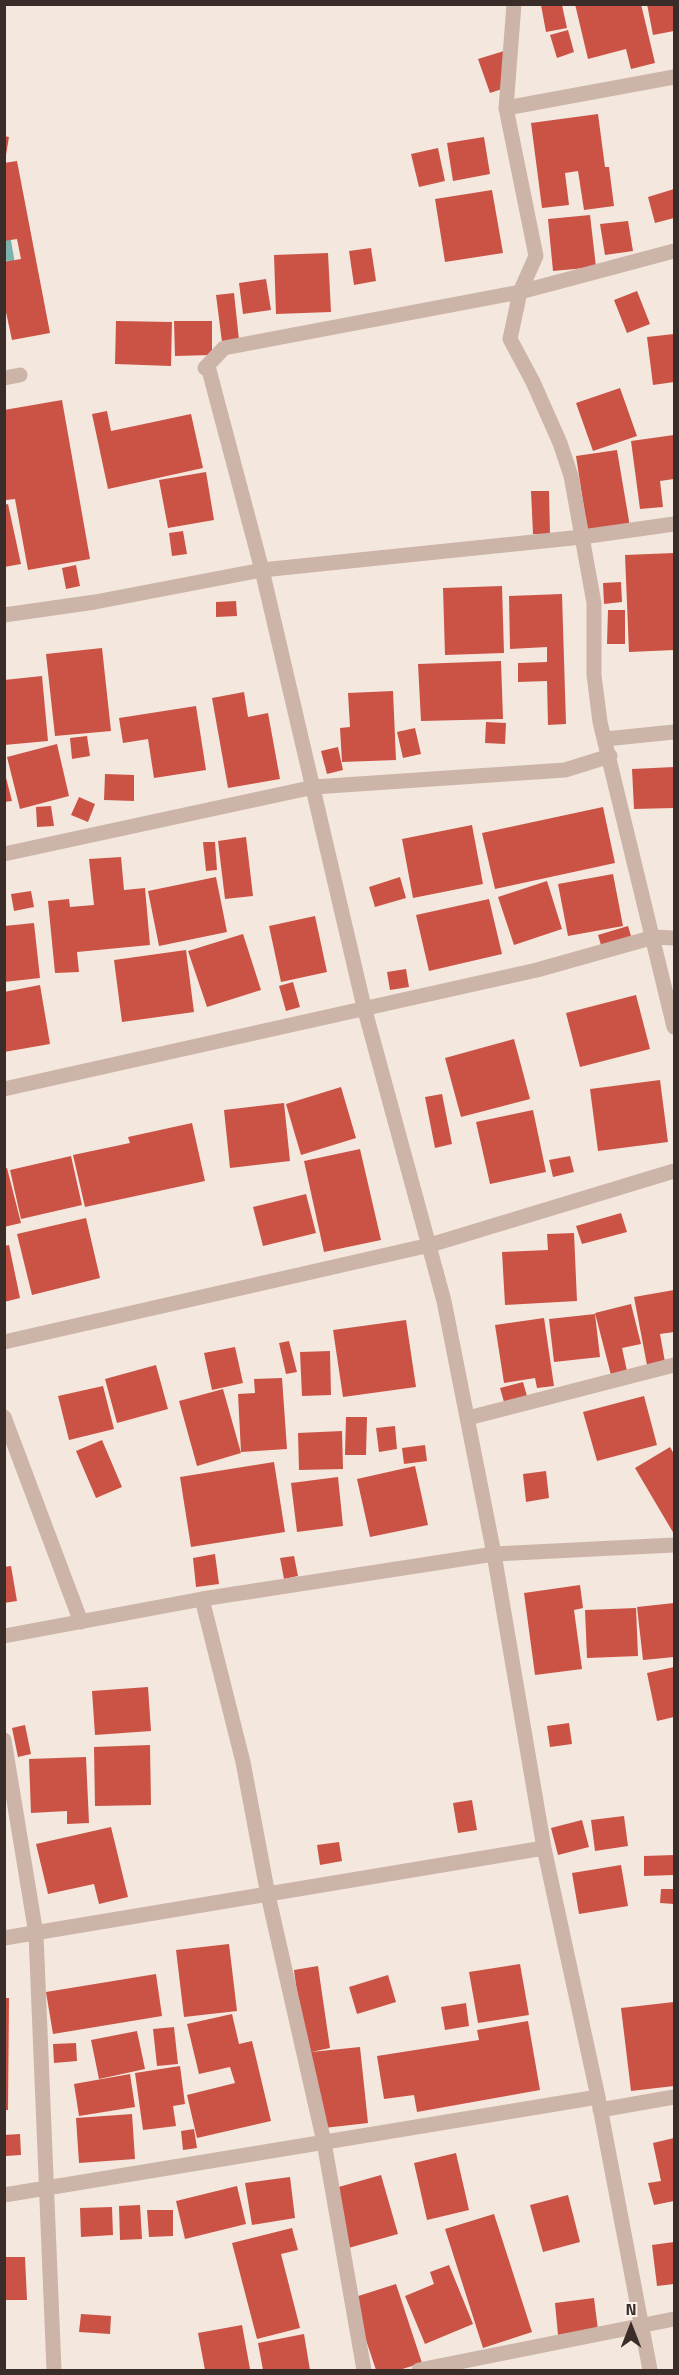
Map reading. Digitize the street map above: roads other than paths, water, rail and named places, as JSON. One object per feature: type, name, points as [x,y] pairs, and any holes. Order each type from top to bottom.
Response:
[{"type":"street","points":[[514,4],[506,108],[536,255],[520,292],[510,339],[560,443],[571,476],[594,603],[594,675],[600,722],[675,1027]]},
{"type":"street","points":[[506,108],[675,77]]},
{"type":"street","points":[[650,2370],[599,2104],[544,1848],[494,1554],[444,1301],[364,1007],[262,570],[209,370],[205,368],[224,348],[520,292],[675,251]]},
{"type":"street","points":[[4,615],[95,602],[262,570],[582,537],[675,524]]},
{"type":"street","points":[[605,739],[675,732]]},
{"type":"street","points":[[4,854],[314,787],[565,770],[610,756]]},
{"type":"street","points":[[4,1089],[537,970],[654,937],[675,938]]},
{"type":"street","points":[[4,1342],[430,1245],[675,1171]]},
{"type":"street","points":[[468,1418],[675,1365]]},
{"type":"street","points":[[4,1418],[81,1622]]},
{"type":"street","points":[[4,1636],[202,1599],[494,1554],[675,1545]]},
{"type":"street","points":[[202,1599],[243,1762],[268,1895],[324,2142],[364,2370]]},
{"type":"street","points":[[4,1740],[36,1934],[54,2370]]},
{"type":"street","points":[[4,1938],[544,1848]]},
{"type":"street","points":[[4,2195],[47,2190],[324,2142],[599,2104],[675,2097]]},
{"type":"street","points":[[419,2370],[675,2319]]},
{"type":"waterway","points":[[5,229],[12,270]]}]
